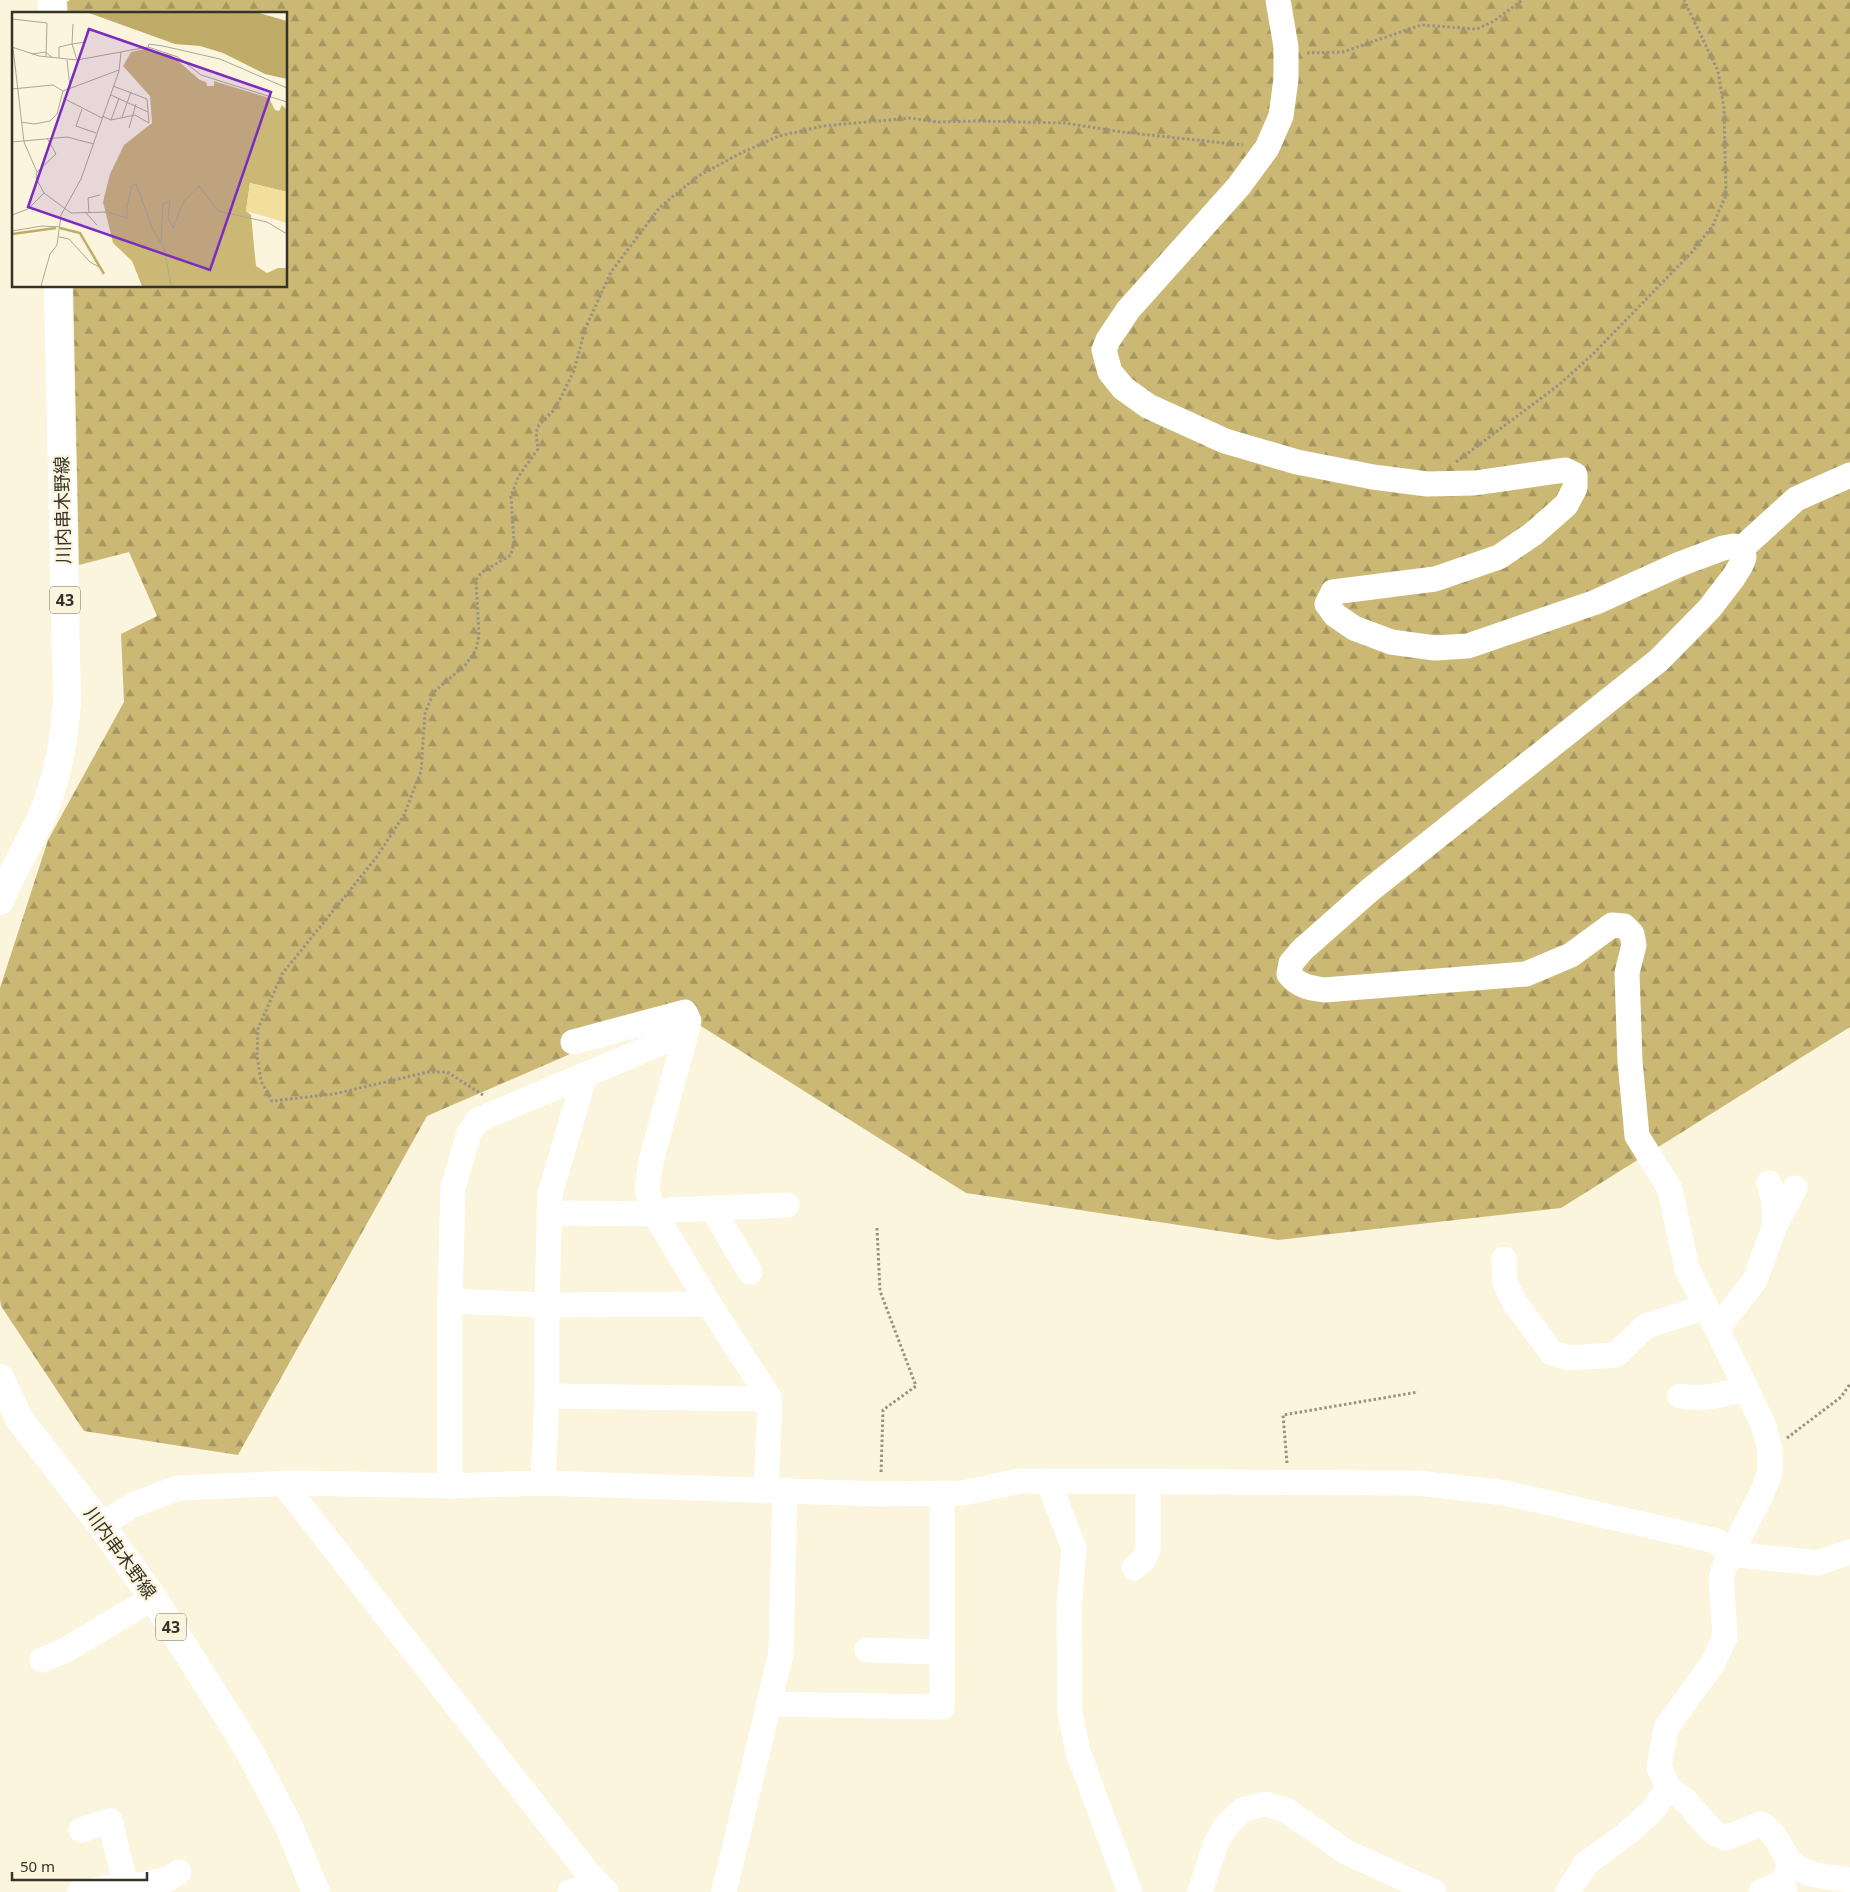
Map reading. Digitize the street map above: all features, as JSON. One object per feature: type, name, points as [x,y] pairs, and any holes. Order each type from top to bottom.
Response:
[{"type":"main road","name":"川内串木野線","points":[[0,901],[41,817],[56,775],[65,733],[67,702],[58,288]]},
{"type":"main road","name":"川内串木野線","points":[[0,1378],[20,1420],[101,1525],[153,1598],[247,1747],[287,1822],[316,1892]]},
{"type":"street","points":[[1278,0],[1286,54],[1286,79],[1281,116],[1267,148],[1239,186],[1128,310],[1108,340],[1104,350],[1110,372],[1123,388],[1148,406],[1225,441],[1297,462],[1373,477],[1427,484],[1475,483],[1565,470],[1575,475],[1575,488],[1566,505],[1534,534],[1498,557],[1435,579],[1333,592],[1327,604],[1335,615],[1354,628],[1390,642],[1435,648],[1468,646],[1596,602],[1680,564],[1722,548],[1734,546],[1741,549],[1744,557],[1733,578],[1709,609],[1659,660],[1370,890],[1302,950],[1291,963],[1289,974],[1295,982],[1310,988],[1324,990],[1526,974],[1571,955],[1612,925],[1624,926],[1632,934],[1634,945],[1627,973],[1630,1061],[1637,1136],[1670,1189],[1688,1269],[1764,1427],[1770,1450],[1770,1472],[1763,1491],[1721,1578],[1725,1638],[1714,1663],[1666,1728],[1660,1766],[1668,1788],[1684,1799],[1714,1833],[1726,1838],[1761,1824],[1772,1831],[1780,1882],[1804,1872],[1850,1880]]},
{"type":"street","points":[[1741,549],[1796,499],[1850,475]]},
{"type":"street","points":[[573,1042],[685,1012],[689,1021],[651,1161],[647,1190],[655,1214],[709,1304],[770,1399],[776,1491],[782,1653],[724,1892]]},
{"type":"street","points":[[450,1486],[452,1188],[469,1133],[478,1120],[668,1040],[679,1038],[683,1044]]},
{"type":"street","points":[[543,1483],[547,1396],[550,1194],[585,1076]]},
{"type":"street","points":[[1769,1183],[1774,1201],[1775,1225]]},
{"type":"street","points":[[1504,1259],[1506,1282],[1515,1303],[1552,1353],[1569,1358],[1616,1355],[1646,1326],[1712,1318],[1755,1280],[1775,1225],[1795,1188]]},
{"type":"street","points":[[549,1213],[655,1214],[669,1210],[787,1205]]},
{"type":"street","points":[[712,1208],[750,1272]]},
{"type":"street","points":[[450,1301],[547,1305],[709,1304]]},
{"type":"street","points":[[1680,1396],[1693,1398],[1714,1397],[1746,1388]]},
{"type":"street","points":[[547,1396],[770,1399]]},
{"type":"street","points":[[101,1525],[133,1505],[178,1488],[283,1483],[450,1486],[543,1483],[880,1494],[963,1493],[1020,1482],[1048,1481],[1418,1483],[1505,1493],[1717,1541],[1731,1554],[1817,1562],[1850,1552]]},
{"type":"street","points":[[1048,1481],[1074,1548],[1070,1608],[1070,1714],[1078,1752],[1130,1892]]},
{"type":"street","points":[[1134,1568],[1142,1560],[1148,1549],[1148,1482]]},
{"type":"street","points":[[283,1483],[503,1766],[602,1888]]},
{"type":"street","points":[[770,1704],[942,1707],[942,1493]]},
{"type":"street","points":[[42,1660],[64,1651],[153,1598]]},
{"type":"street","points":[[866,1650],[942,1652]]},
{"type":"street","points":[[1568,1892],[1586,1865],[1584,1865],[1624,1836],[1652,1811],[1668,1788]]},
{"type":"street","points":[[1200,1892],[1215,1846],[1225,1827],[1242,1810],[1265,1804],[1286,1810],[1346,1852],[1434,1892]]},
{"type":"street","points":[[80,1830],[110,1821],[136,1888]]},
{"type":"street","points":[[80,1892],[136,1888],[168,1880],[179,1872]]},
{"type":"street","points":[[570,1892],[602,1888]]},
{"type":"path","points":[[1286,54],[1342,52],[1421,26],[1477,29],[1494,22],[1522,0]]},
{"type":"path","points":[[1427,484],[1560,384],[1594,353],[1692,252],[1712,225],[1726,195],[1724,108],[1718,71],[1684,0]]},
{"type":"path","points":[[505,1109],[446,1072],[428,1072],[334,1094],[272,1101],[261,1081],[256,1056],[258,1029],[282,974],[376,858],[404,814],[421,771],[425,713],[434,692],[466,664],[476,650],[479,635],[476,580],[482,572],[511,555],[514,542],[511,497],[518,476],[538,449],[536,432],[539,425],[555,409],[574,371],[585,329],[611,272],[660,207],[698,176],[743,152],[779,136],[823,126],[891,119],[910,118],[937,122],[1064,123],[1122,132],[1267,148]]},
{"type":"path","points":[[877,1228],[880,1291],[916,1386],[883,1410],[880,1494]]},
{"type":"path","points":[[1770,1450],[1841,1397],[1850,1384]]},
{"type":"path","points":[[1288,1483],[1283,1415],[1418,1392]]},
{"type":"green space","points":[[70,0],[1850,0],[1850,1027],[1561,1208],[1278,1240],[966,1193],[674,1009],[427,1116],[238,1455],[84,1431],[1,1306],[0,1299],[0,988],[48,840],[124,702],[121,634],[157,616],[129,552],[79,565],[73,288],[288,288],[288,12],[68,12],[67,2]]}]
